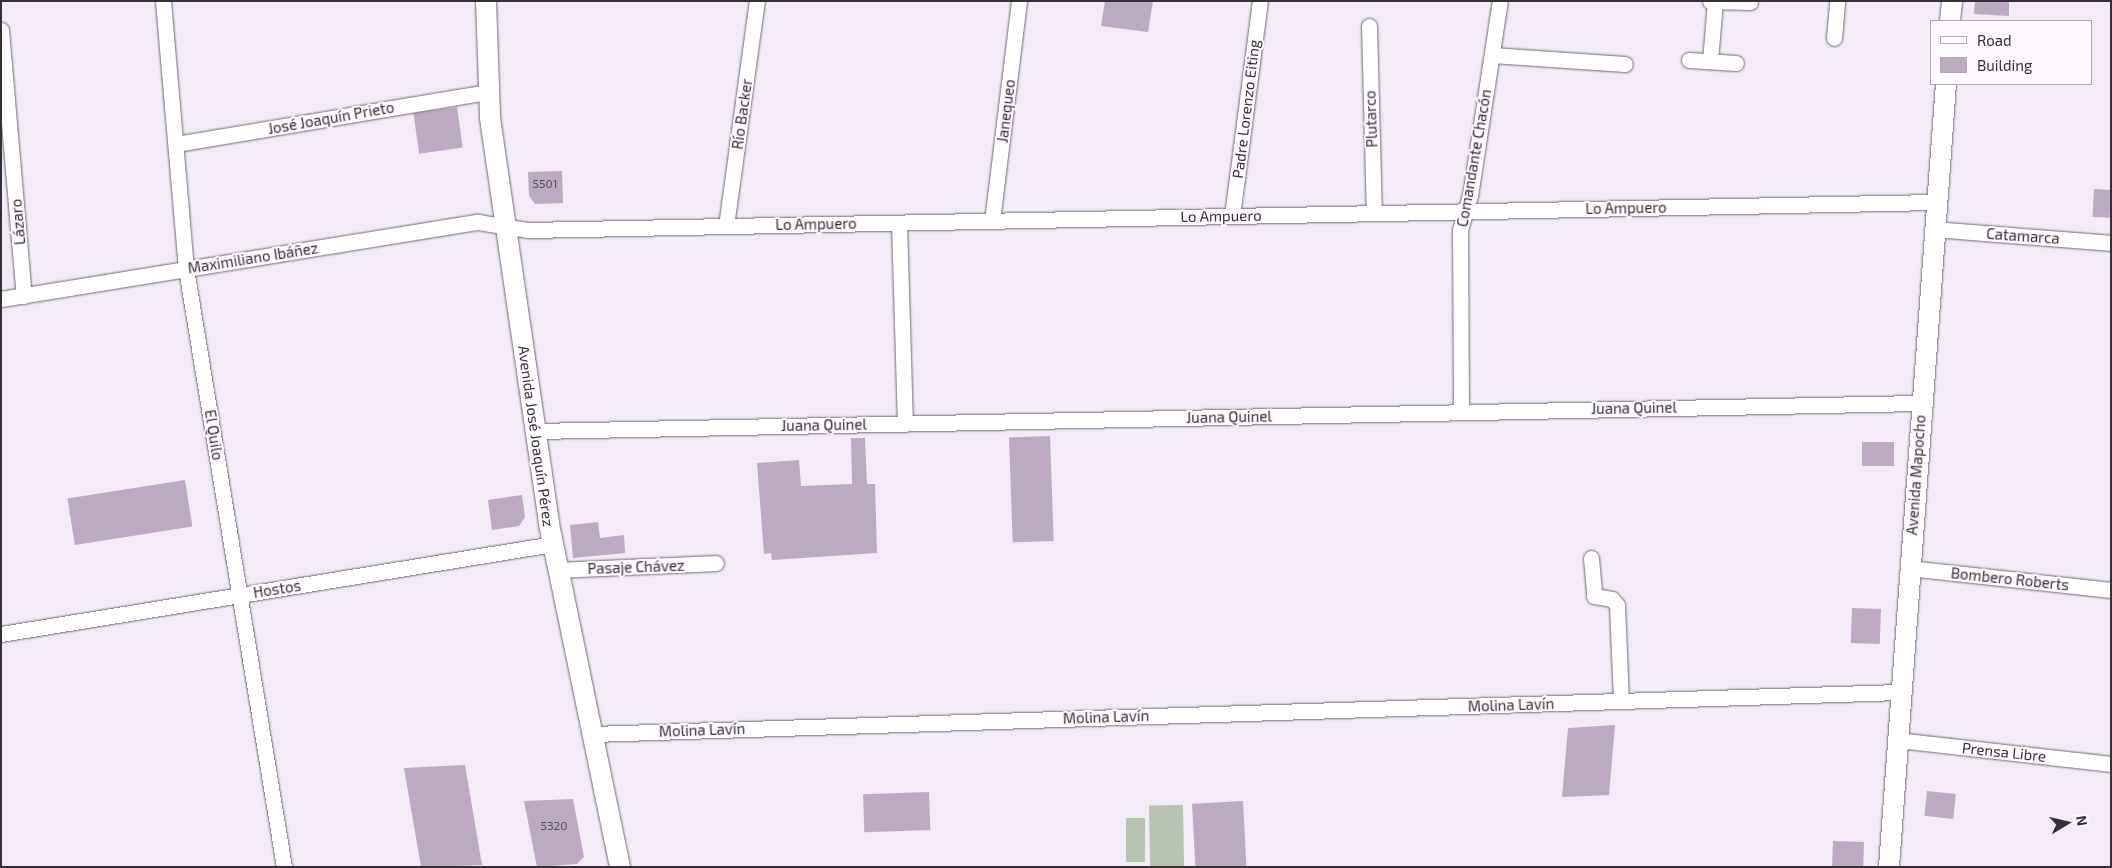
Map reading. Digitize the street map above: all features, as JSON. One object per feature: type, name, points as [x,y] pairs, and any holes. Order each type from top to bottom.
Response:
[{"type":"main road","name":"Avenida José Joaquín Pérez","points":[[486,1],[487,92],[557,570],[620,867]]},
{"type":"main road","points":[[1950,20],[1952,1]]},
{"type":"main road","name":"Avenida Mapocho","points":[[1889,867],[1899,692],[1946,85]]},
{"type":"street","name":"El Quilo","points":[[163,1],[186,269],[284,867]]},
{"type":"street","name":"Río Backer","points":[[726,226],[758,1]]},
{"type":"street","name":"Janequeo","points":[[992,221],[1019,1]]},
{"type":"street","name":"Padre Lorenzo Eiting","points":[[1232,216],[1260,1]]},
{"type":"street","name":"Comandante Chacón","points":[[1461,412],[1460,230],[1465,211],[1500,1]]},
{"type":"street","points":[[1710,1],[1750,2]]},
{"type":"street","points":[[1710,62],[1715,1]]},
{"type":"street","points":[[1834,38],[1837,1]]},
{"type":"street","name":"Plutarco","points":[[1369,26],[1374,213]]},
{"type":"street","name":"Lázaro","points":[[1,30],[24,296]]},
{"type":"street","points":[[1492,55],[1625,64]]},
{"type":"street","points":[[1689,60],[1736,63]]},
{"type":"street","name":"José Joaquín Prieto","points":[[176,144],[487,92]]},
{"type":"street","name":"Lo Ampuero","points":[[505,225],[528,230],[1937,202]]},
{"type":"street","name":"Maximiliano Ibáñez","points":[[1,299],[478,222],[505,225]]},
{"type":"street","points":[[899,223],[905,424]]},
{"type":"street","name":"Catamarca","points":[[1934,229],[2111,243]]},
{"type":"street","name":"Juana Quinel","points":[[536,432],[1922,403]]},
{"type":"street","name":"Hostos","points":[[1,634],[553,544]]},
{"type":"street","points":[[1591,558],[1594,596],[1612,599],[1617,605],[1622,701]]},
{"type":"street","name":"Pasaje Chávez","points":[[557,570],[716,563]]},
{"type":"street","name":"Bombero Roberts","points":[[1909,568],[2111,590]]},
{"type":"street","name":"Molina Lavín","points":[[592,734],[1899,692]]},
{"type":"street","name":"Prensa Libre","points":[[1897,740],[2111,764]]},
{"type":"green space","points":[[1183,805],[1184,867],[1150,867],[1149,806]]},
{"type":"green space","points":[[1126,818],[1145,818],[1145,862],[1126,862]]},
{"type":"building","points":[[1105,1],[1153,1],[1148,32],[1101,26]]},
{"type":"building","points":[[1975,1],[2009,1],[2009,16],[1974,14]]},
{"type":"building","points":[[457,107],[463,148],[419,154],[413,113]]},
{"type":"building","points":[[562,171],[563,203],[535,204],[529,196],[528,172]]},
{"type":"building","points":[[2094,189],[2111,190],[2110,218],[2093,217]]},
{"type":"building","points":[[1050,436],[1054,541],[1013,542],[1009,437]]},
{"type":"building","points":[[851,438],[865,438],[867,484],[875,484],[877,553],[772,560],[771,553],[764,554],[757,463],[799,460],[801,486],[852,484]]},
{"type":"building","points":[[1862,442],[1894,442],[1894,466],[1862,466]]},
{"type":"building","points":[[185,480],[192,526],[75,545],[67,499]]},
{"type":"building","points":[[522,495],[525,517],[519,526],[492,530],[488,500]]},
{"type":"building","points":[[598,522],[600,538],[624,535],[625,553],[573,558],[570,525]]},
{"type":"building","points":[[1852,608],[1881,609],[1880,644],[1851,643]]},
{"type":"building","points":[[1615,725],[1609,795],[1562,797],[1568,728]]},
{"type":"building","points":[[465,765],[482,865],[421,867],[404,768]]},
{"type":"building","points":[[1927,791],[1956,794],[1953,819],[1924,816]]},
{"type":"building","points":[[929,792],[930,830],[864,832],[863,794]]},
{"type":"building","points":[[573,799],[584,857],[577,864],[537,867],[524,801]]},
{"type":"building","points":[[1243,801],[1246,867],[1195,867],[1192,804]]},
{"type":"building","points":[[1833,841],[1864,842],[1863,867],[1832,867]]}]
